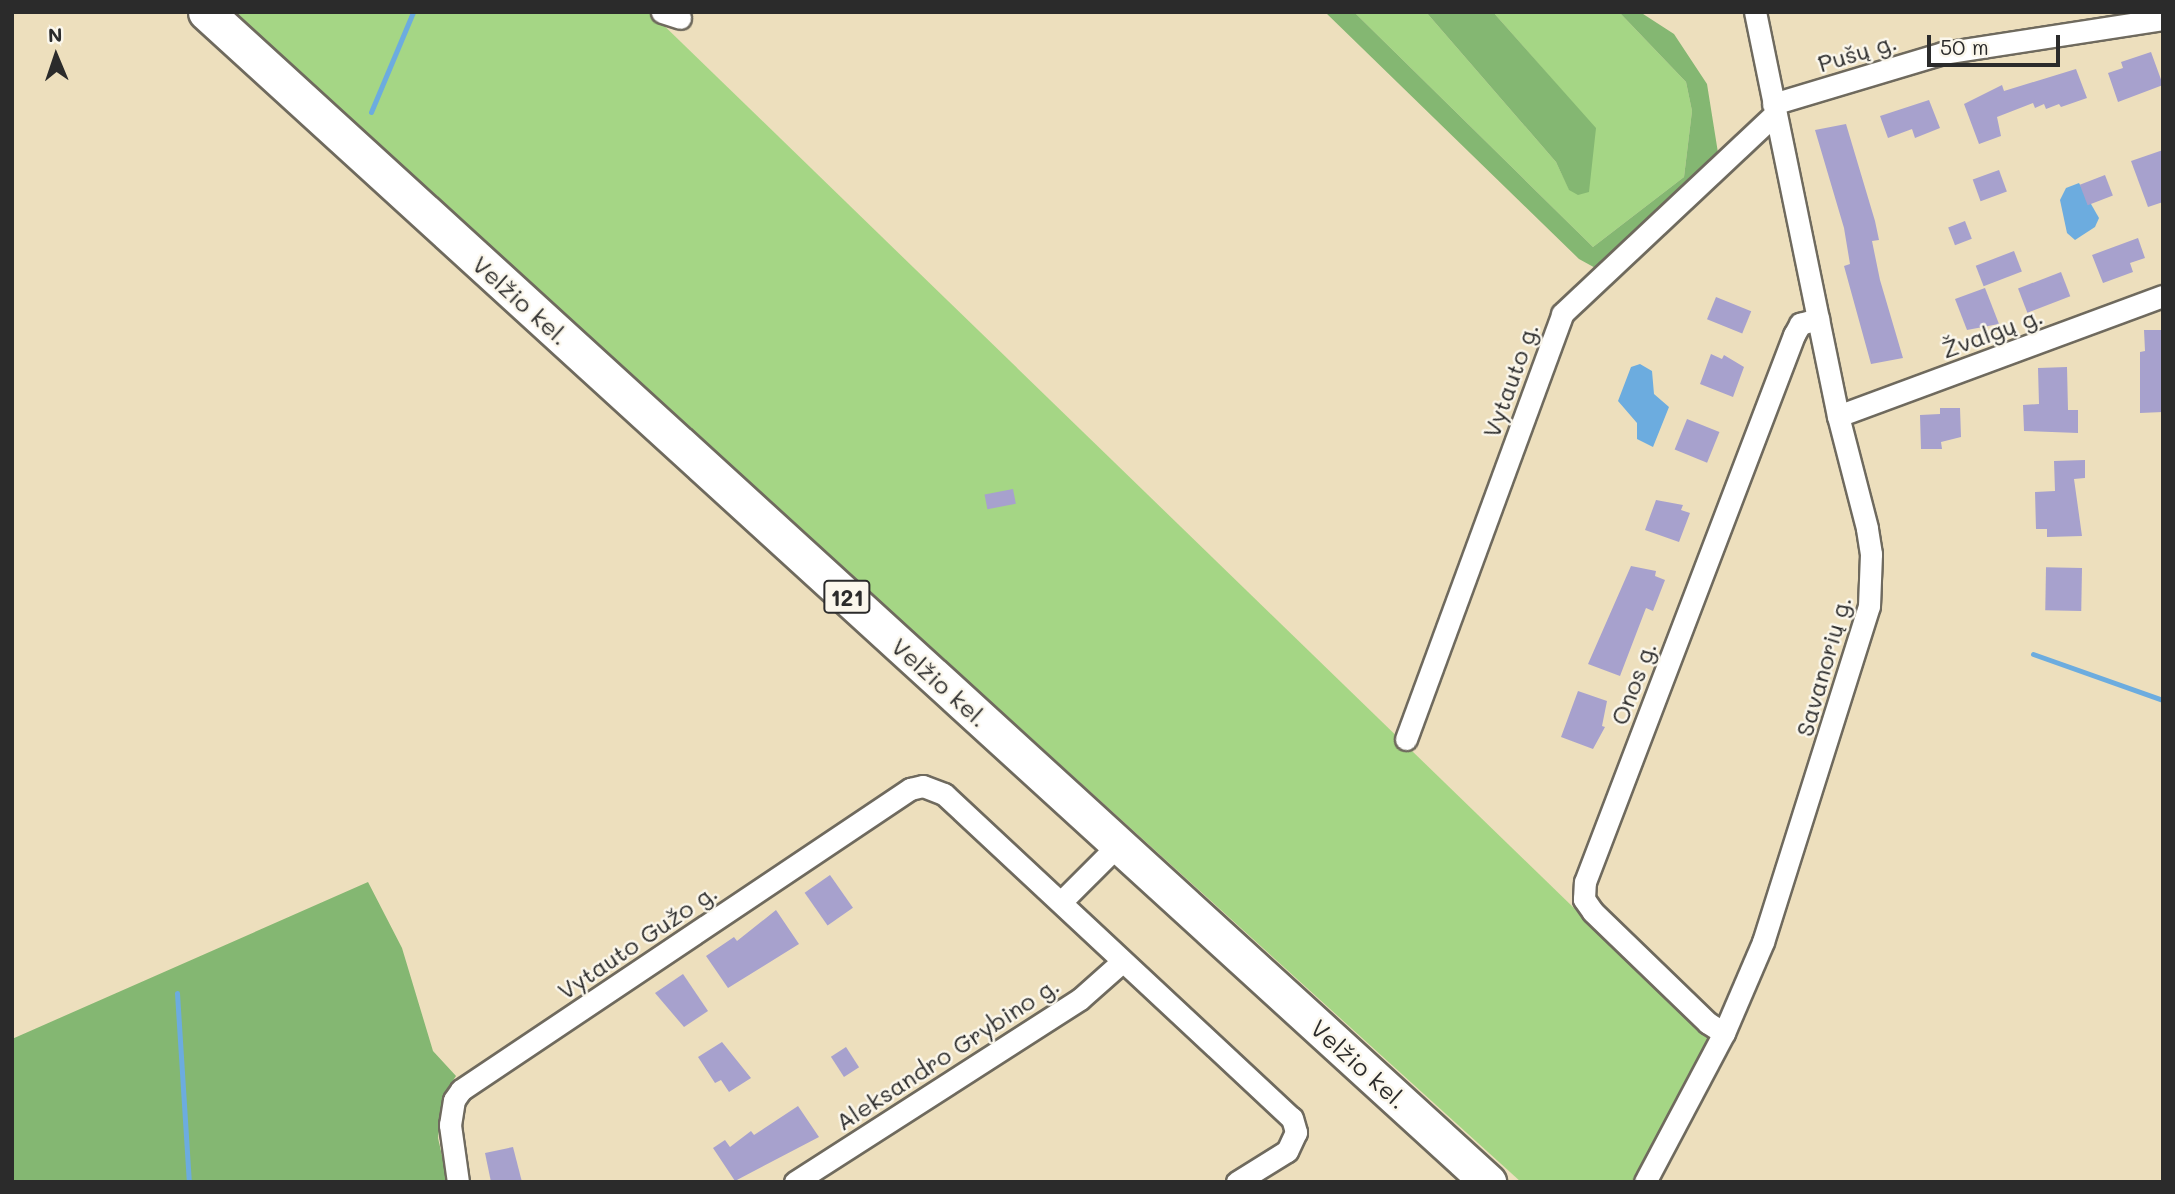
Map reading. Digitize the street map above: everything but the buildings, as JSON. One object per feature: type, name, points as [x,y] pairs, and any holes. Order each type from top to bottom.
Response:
[{"type":"main road","name":"Velžio kel.","points":[[206,12],[1488,1182]]},
{"type":"street","name":"Savanorių g.","points":[[1645,1182],[1724,1033],[1763,942],[1869,606],[1871,554],[1838,416],[1755,12]]},
{"type":"street","name":"Pušų g.","points":[[1774,109],[1943,53],[2162,19]]},
{"type":"street","name":"Vytauto g.","points":[[1406,739],[1562,314],[1774,109]]},
{"type":"street","name":"Žvalgų g.","points":[[1838,416],[2163,296]]},
{"type":"street","name":"Onos g.","points":[[1724,1033],[1708,1023],[1593,912],[1584,899],[1585,882],[1794,335],[1800,324],[1818,319]]},
{"type":"street","name":"Vytauto Gužo g.","points":[[458,1182],[450,1125],[454,1100],[461,1090],[910,789],[923,786],[944,794],[1062,901]]},
{"type":"street","points":[[1118,845],[1062,901],[1292,1118],[1293,1143],[1237,1182]]},
{"type":"street","name":"Aleksandro Grybino g.","points":[[795,1182],[1080,999],[1123,961]]},
{"type":"green space","points":[[230,12],[650,12],[1708,1038],[1633,1182],[1521,1182]]},
{"type":"green space","points":[[1325,12],[1354,12],[1593,247],[1684,177],[1692,111],[1686,82],[1619,12],[1640,12],[1674,34],[1707,84],[1719,159],[1599,270],[1579,259]]},
{"type":"green space","points":[[1354,12],[1426,12],[1556,162],[1569,189],[1595,128],[1493,12],[1619,12],[1686,82],[1692,111],[1684,177],[1593,247]]},
{"type":"green space","points":[[1426,12],[1493,12],[1596,128],[1589,192],[1578,195],[1569,190],[1556,162]]},
{"type":"green space","points":[[368,882],[402,948],[433,1051],[456,1076],[444,1094],[438,1138],[448,1182],[12,1182],[12,1039]]},
{"type":"water","points":[[2079,183],[2099,218],[2095,227],[2075,240],[2067,233],[2060,200],[2066,188]]},
{"type":"water","points":[[1640,364],[1652,371],[1654,394],[1669,407],[1653,447],[1637,439],[1637,423],[1618,401],[1631,367]]},
{"type":"waterway","points":[[371,112],[413,12]]},
{"type":"waterway","points":[[2033,654],[2163,700]]},
{"type":"waterway","points":[[177,993],[189,1182]]}]
